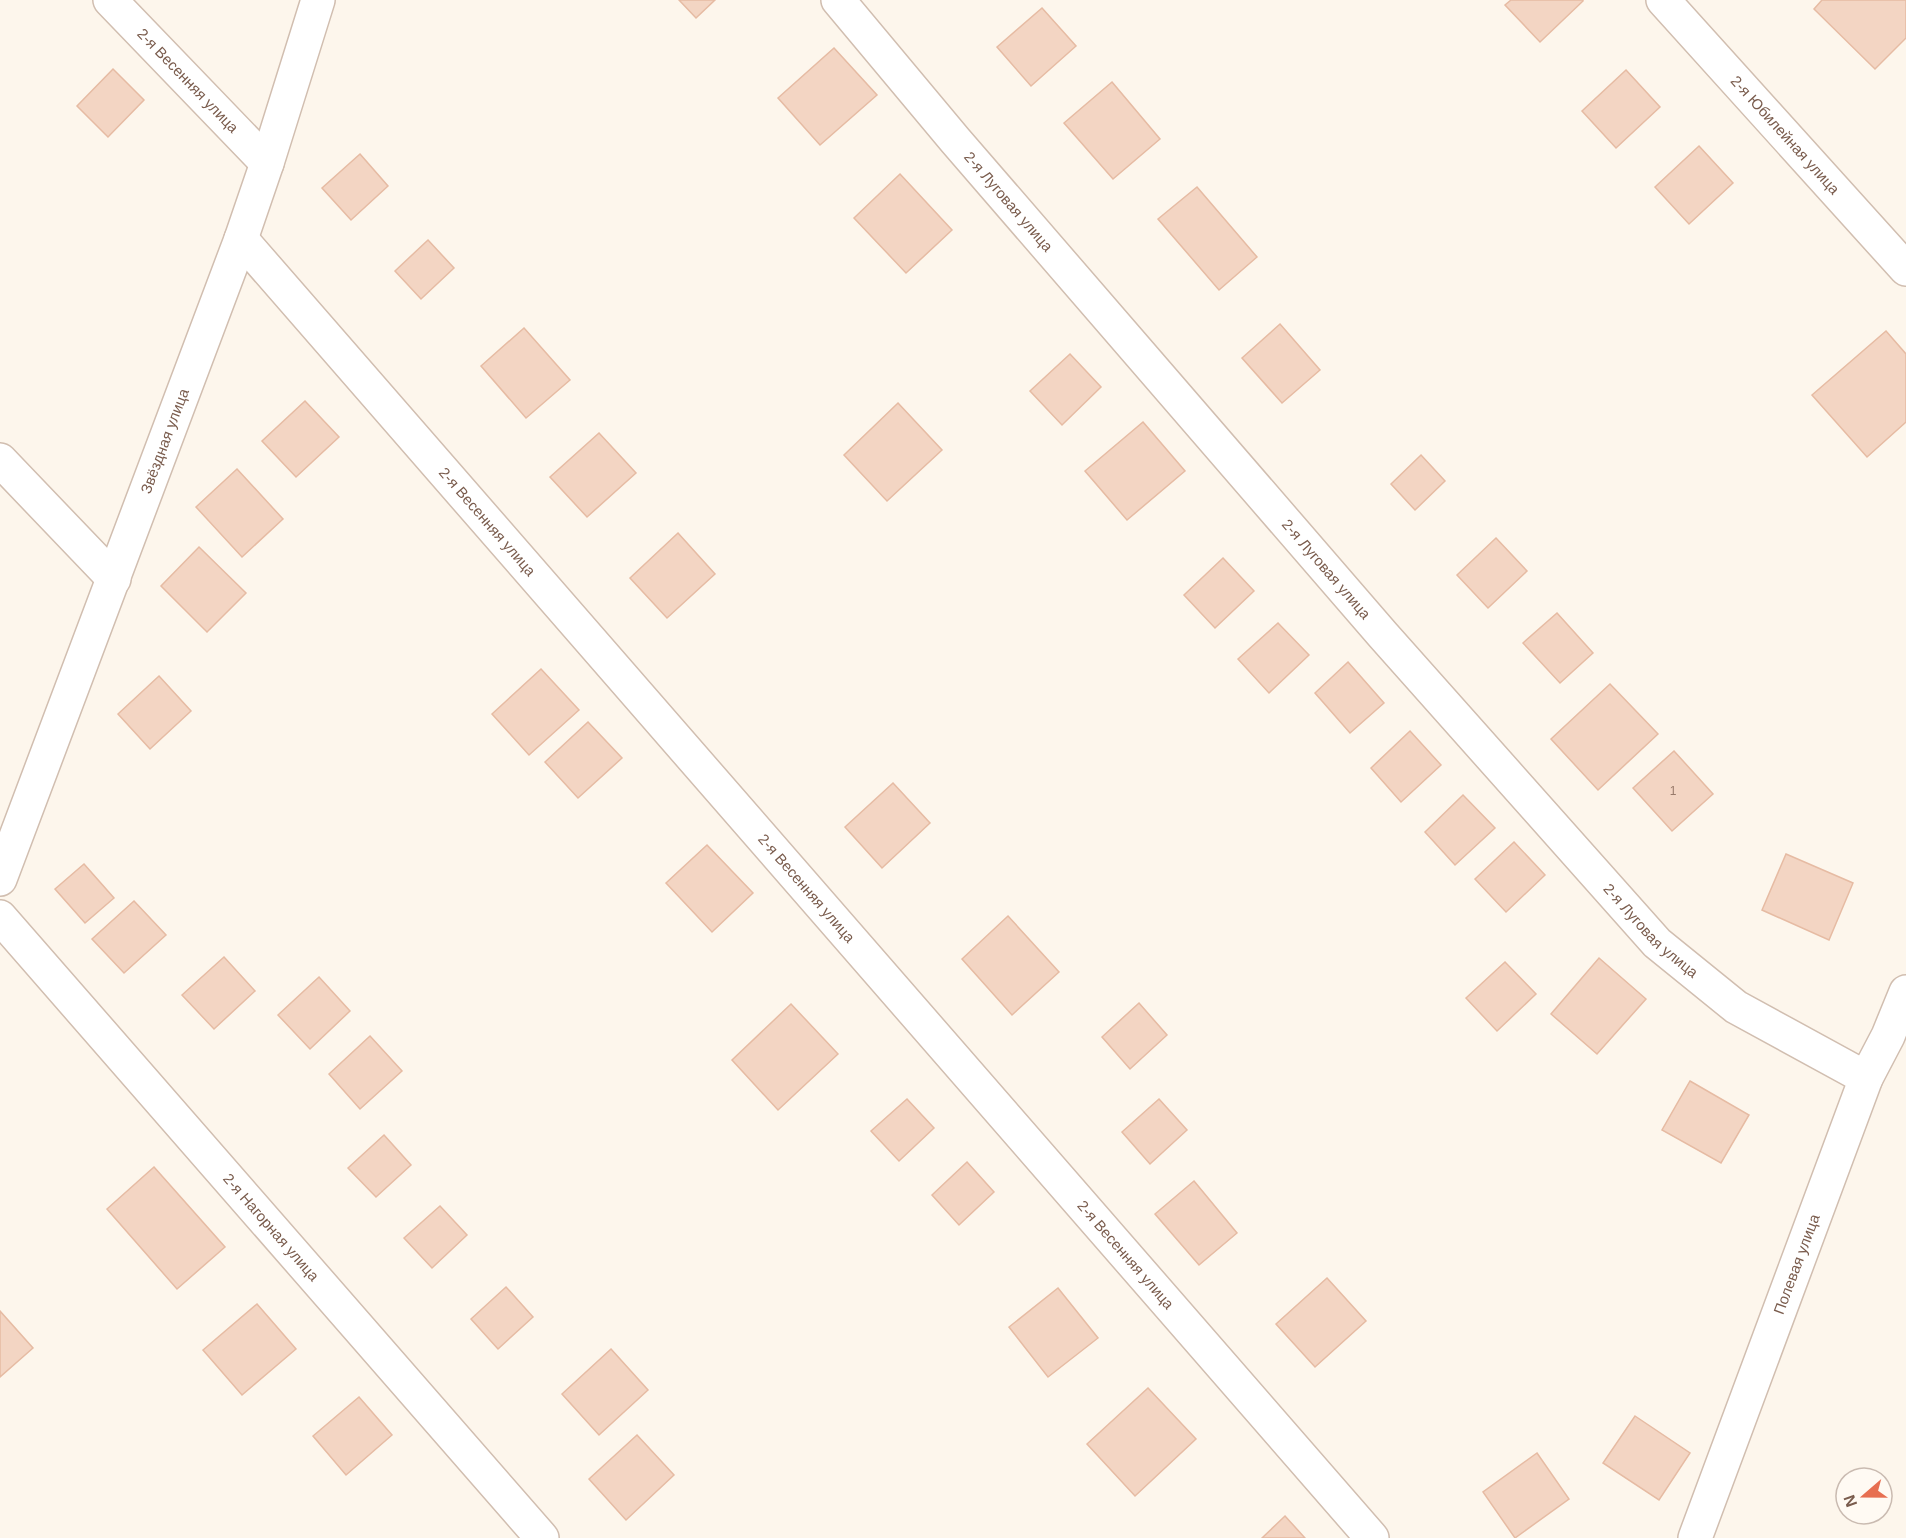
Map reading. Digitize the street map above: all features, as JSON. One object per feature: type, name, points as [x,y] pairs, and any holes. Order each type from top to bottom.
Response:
[{"type":"street","name":"2-я Весенняя улица","points":[[110,0],[267,163]]},
{"type":"street","name":"Звёздная улица","points":[[0,879],[241,239],[318,0]]},
{"type":"street","name":"2-я Луговая улица","points":[[838,0],[955,140],[1383,635],[1657,943],[1736,1008],[1866,1078]]},
{"type":"street","name":"2-я Юбилейная улица","points":[[1663,0],[1906,269]]},
{"type":"street","name":"2-я Весенняя улица","points":[[241,239],[1372,1538]]},
{"type":"street","points":[[0,460],[114,579]]},
{"type":"street","name":"2-я Нагорная улица","points":[[0,917],[542,1538]]},
{"type":"street","name":"Полевая улица","points":[[1695,1538],[1866,1078],[1897,1043],[1906,992]]},
{"type":"building","points":[[679,0],[715,0],[696,18]]},
{"type":"building","points":[[1511,0],[1583,1],[1540,42],[1505,5]]},
{"type":"building","points":[[1822,0],[1906,0],[1906,38],[1875,69],[1814,9]]},
{"type":"building","points":[[1042,8],[1076,46],[1031,86],[997,47]]},
{"type":"building","points":[[834,48],[877,95],[820,145],[778,98]]},
{"type":"building","points":[[113,69],[144,100],[108,137],[77,106]]},
{"type":"building","points":[[1626,70],[1660,107],[1616,148],[1582,111]]},
{"type":"building","points":[[1112,82],[1160,139],[1113,179],[1064,123]]},
{"type":"building","points":[[1699,146],[1733,183],[1689,224],[1655,187]]},
{"type":"building","points":[[360,154],[388,186],[351,220],[322,188]]},
{"type":"building","points":[[900,174],[952,230],[906,273],[854,218]]},
{"type":"building","points":[[1197,187],[1257,257],[1219,290],[1158,219]]},
{"type":"building","points":[[428,240],[454,268],[421,299],[395,271]]},
{"type":"building","points":[[1280,324],[1320,370],[1282,403],[1242,358]]},
{"type":"building","points":[[524,328],[570,380],[526,418],[481,366]]},
{"type":"building","points":[[1886,331],[1906,354],[1906,422],[1867,457],[1812,395]]},
{"type":"building","points":[[1070,354],[1101,387],[1062,425],[1030,391]]},
{"type":"building","points":[[305,401],[339,437],[296,477],[262,441]]},
{"type":"building","points":[[898,403],[942,450],[887,501],[844,455]]},
{"type":"building","points":[[1143,422],[1185,471],[1127,520],[1085,471]]},
{"type":"building","points":[[599,433],[636,473],[587,517],[550,477]]},
{"type":"building","points":[[1421,455],[1445,481],[1415,510],[1391,484]]},
{"type":"building","points":[[237,469],[283,519],[242,557],[196,507]]},
{"type":"building","points":[[678,533],[715,574],[667,618],[630,578]]},
{"type":"building","points":[[1496,538],[1527,571],[1488,608],[1457,575]]},
{"type":"building","points":[[199,547],[246,593],[207,632],[161,586]]},
{"type":"building","points":[[1223,558],[1254,591],[1215,628],[1184,595]]},
{"type":"building","points":[[1557,613],[1593,653],[1560,683],[1523,643]]},
{"type":"building","points":[[1278,623],[1309,655],[1269,693],[1238,659]]},
{"type":"building","points":[[1348,662],[1384,703],[1350,733],[1315,693]]},
{"type":"building","points":[[541,669],[579,710],[529,755],[492,714]]},
{"type":"building","points":[[159,676],[191,711],[150,749],[118,714]]},
{"type":"building","points":[[1610,684],[1658,734],[1598,790],[1551,739]]},
{"type":"building","points":[[588,722],[622,758],[578,798],[545,762]]},
{"type":"building","points":[[1410,731],[1441,765],[1401,802],[1371,768]]},
{"type":"building","points":[[1674,751],[1713,794],[1672,831],[1633,788]]},
{"type":"building","points":[[893,783],[930,823],[882,868],[845,827]]},
{"type":"building","points":[[1463,795],[1495,828],[1455,865],[1425,832]]},
{"type":"building","points":[[1514,842],[1545,875],[1506,912],[1475,879]]},
{"type":"building","points":[[707,845],[753,893],[712,932],[666,883]]},
{"type":"building","points":[[1786,854],[1853,883],[1829,940],[1762,910]]},
{"type":"building","points":[[84,864],[114,898],[85,923],[55,889]]},
{"type":"building","points":[[134,901],[166,935],[124,973],[92,939]]},
{"type":"building","points":[[1008,916],[1059,972],[1012,1015],[962,959]]},
{"type":"building","points":[[224,957],[255,991],[214,1029],[182,995]]},
{"type":"building","points":[[1599,958],[1646,999],[1597,1054],[1551,1014]]},
{"type":"building","points":[[1505,962],[1536,994],[1497,1031],[1466,998]]},
{"type":"building","points":[[319,977],[350,1011],[310,1049],[278,1015]]},
{"type":"building","points":[[1139,1003],[1167,1035],[1130,1069],[1102,1037]]},
{"type":"building","points":[[791,1004],[838,1054],[778,1110],[732,1060]]},
{"type":"building","points":[[370,1036],[402,1071],[360,1109],[329,1074]]},
{"type":"building","points":[[1690,1081],[1749,1115],[1721,1163],[1662,1130]]},
{"type":"building","points":[[907,1099],[934,1128],[899,1161],[871,1131]]},
{"type":"building","points":[[1159,1099],[1187,1130],[1150,1164],[1122,1132]]},
{"type":"building","points":[[384,1135],[411,1165],[376,1197],[348,1168]]},
{"type":"building","points":[[967,1162],[994,1192],[959,1225],[932,1195]]},
{"type":"building","points":[[154,1167],[225,1247],[177,1289],[107,1209]]},
{"type":"building","points":[[1194,1181],[1237,1233],[1199,1265],[1155,1214]]},
{"type":"building","points":[[440,1206],[467,1235],[432,1268],[404,1238]]},
{"type":"building","points":[[1327,1278],[1366,1321],[1315,1367],[1276,1324]]},
{"type":"building","points":[[506,1287],[533,1317],[498,1349],[471,1319]]},
{"type":"building","points":[[1058,1288],[1098,1338],[1048,1377],[1009,1327]]},
{"type":"building","points":[[257,1304],[296,1349],[242,1395],[203,1350]]},
{"type":"building","points":[[0,1311],[33,1348],[0,1377]]},
{"type":"building","points":[[611,1349],[648,1390],[599,1435],[562,1394]]},
{"type":"building","points":[[1148,1388],[1196,1439],[1135,1496],[1087,1444]]},
{"type":"building","points":[[359,1397],[392,1435],[346,1475],[313,1436]]},
{"type":"building","points":[[1635,1416],[1690,1453],[1659,1500],[1603,1463]]},
{"type":"building","points":[[637,1435],[674,1475],[626,1520],[589,1479]]},
{"type":"building","points":[[1537,1453],[1569,1499],[1515,1538],[1483,1492]]},
{"type":"building","points":[[1285,1516],[1305,1538],[1262,1538]]}]
